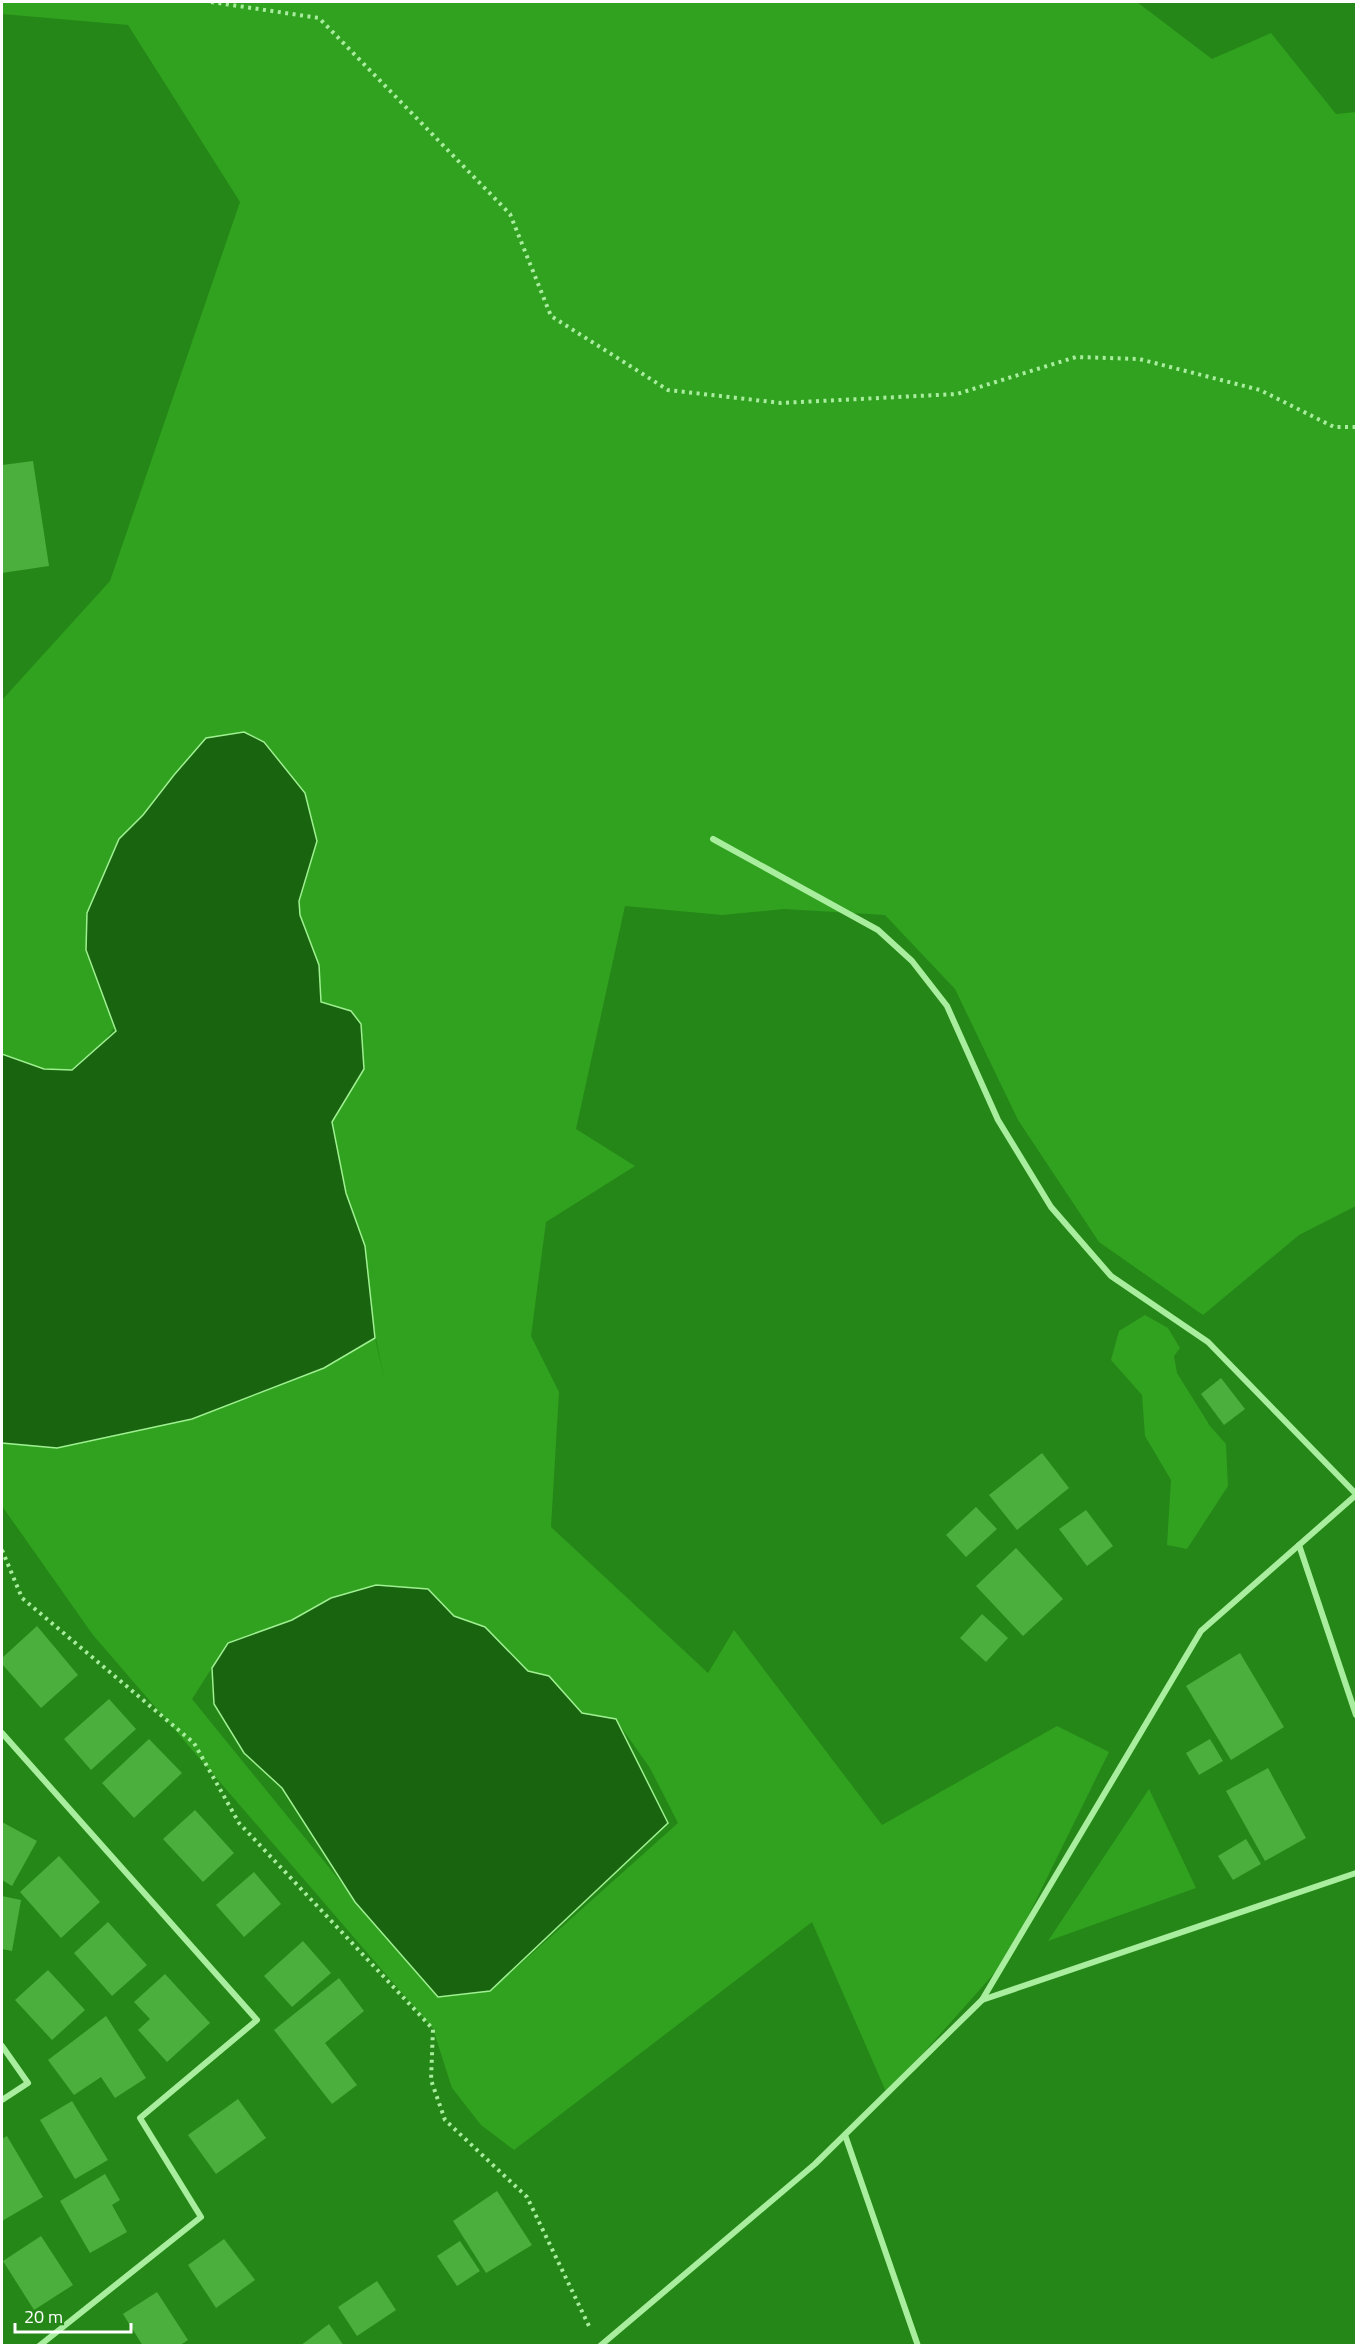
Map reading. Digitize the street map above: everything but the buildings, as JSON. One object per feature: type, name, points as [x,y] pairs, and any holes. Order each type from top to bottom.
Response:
[{"type":"street","points":[[600,2346],[815,2164],[982,2000],[1201,1631],[1356,1495],[1208,1342],[1111,1276],[1051,1207],[998,1120],[947,1006],[912,961],[878,930],[713,839]]},
{"type":"street","points":[[1299,1545],[1356,1715]]},
{"type":"street","points":[[2,1733],[257,2020],[140,2118],[201,2217],[39,2346]]},
{"type":"street","points":[[982,2000],[1356,1873]]},
{"type":"street","points":[[2,2046],[28,2083],[2,2100]]},
{"type":"street","points":[[845,2135],[918,2346]]},
{"type":"path","points":[[211,2],[319,18],[510,214],[551,316],[668,390],[781,403],[957,394],[1076,357],[1139,359],[1260,390],[1334,427],[1356,427]]},
{"type":"path","points":[[2,1550],[22,1599],[194,1743],[239,1823],[433,2030],[431,2080],[445,2120],[527,2197],[593,2335]]},
{"type":"shaded area","points":[[2,2],[1137,2],[1212,59],[1271,33],[1336,114],[1356,112],[1356,1206],[1299,1235],[1203,1315],[1099,1242],[1018,1120],[955,989],[885,915],[784,909],[722,915],[625,906],[576,1129],[635,1166],[546,1222],[531,1336],[559,1392],[551,1527],[708,1673],[734,1630],[882,1825],[1057,1726],[1109,1752],[1007,1959],[887,2094],[812,1922],[514,2150],[481,2125],[452,2088],[433,2029],[93,1635],[2,1506],[2,1441],[238,1401],[375,1338],[384,1378],[332,1122],[364,1069],[161,960],[62,1103],[2,1081],[2,700],[110,581],[240,202],[128,25],[2,14]],"holes":[[[428,1589],[454,1616],[582,1713],[616,1720],[650,1768],[678,1823],[490,1991],[438,1997],[397,1951],[192,1699],[228,1643],[292,1620]]]},
{"type":"shaded area","points":[[244,732],[264,742],[305,793],[317,841],[299,901],[300,915],[319,965],[321,1002],[351,1011],[361,1024],[364,1069],[332,1122],[346,1193],[365,1246],[375,1338],[324,1368],[192,1419],[57,1448],[2,1443],[2,1054],[44,1069],[72,1070],[116,1031],[86,950],[87,913],[119,839],[143,815],[206,738]]},
{"type":"shaded area","points":[[1145,1315],[1168,1328],[1180,1348],[1174,1356],[1177,1373],[1210,1426],[1226,1444],[1228,1486],[1187,1549],[1167,1545],[1171,1480],[1145,1436],[1142,1395],[1111,1360],[1119,1331]]},
{"type":"shaded area","points":[[376,1585],[428,1589],[454,1616],[485,1627],[528,1671],[549,1676],[582,1713],[616,1719],[668,1823],[490,1991],[438,1997],[355,1902],[282,1788],[244,1753],[214,1704],[212,1668],[228,1643],[292,1620],[331,1598]]},
{"type":"shaded area","points":[[1149,1789],[1196,1888],[1048,1941]]}]
